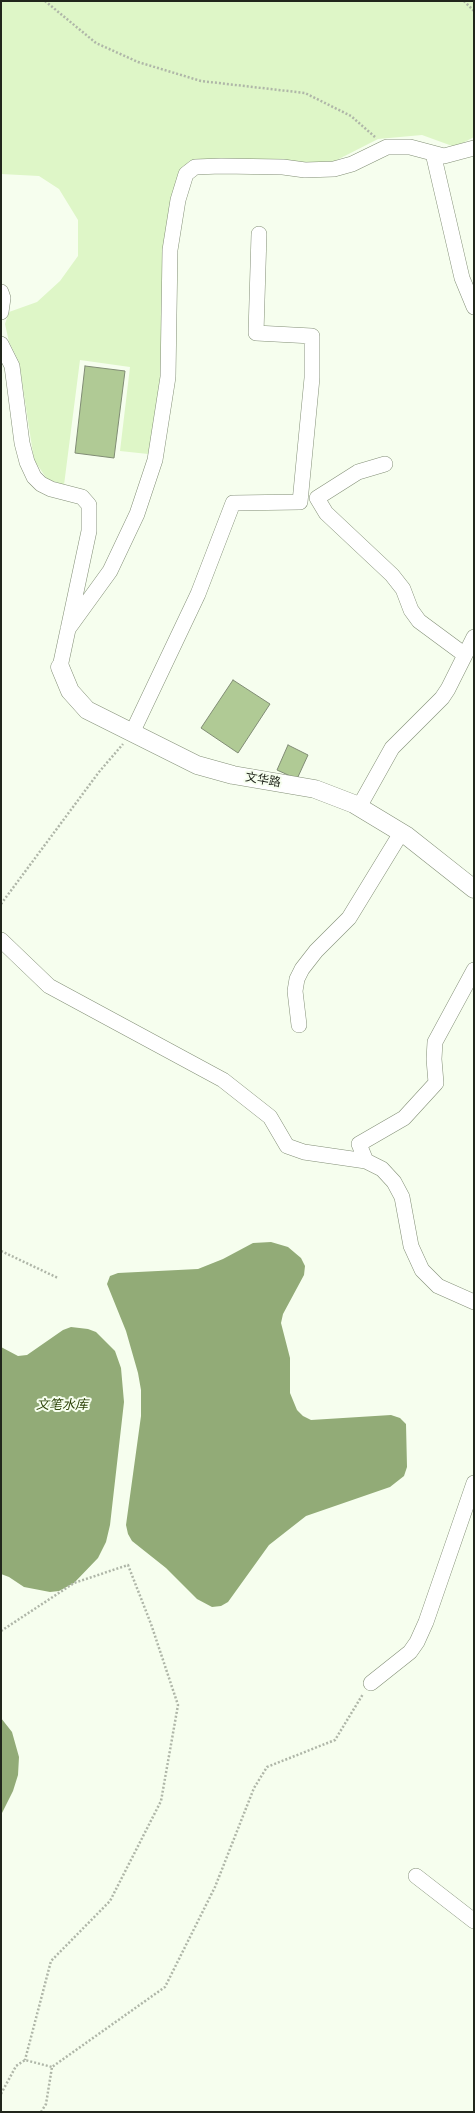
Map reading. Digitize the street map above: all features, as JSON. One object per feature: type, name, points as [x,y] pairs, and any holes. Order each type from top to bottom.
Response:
[{"type":"street","points":[[68,629],[110,571],[137,514],[155,460],[168,377],[170,250],[178,200],[186,174],[195,167],[283,167],[305,170],[334,168],[352,164],[387,147],[410,147],[444,156],[474,148]]},
{"type":"street","points":[[433,153],[462,278],[474,307]]},
{"type":"street","points":[[132,733],[198,594],[234,503],[300,502],[312,378],[312,336],[256,333],[259,234]]},
{"type":"street","points":[[1,292],[3,298],[1,312]]},
{"type":"street","points":[[1,344],[12,366],[22,443],[27,462],[34,477],[41,484],[51,489],[82,497],[89,505],[90,531],[60,667]]},
{"type":"street","points":[[385,464],[358,472],[317,498],[326,513],[392,575],[403,589],[411,610],[419,622],[465,654]]},
{"type":"street","points":[[360,807],[392,748],[442,698],[474,637]]},
{"type":"street","name":"文华路","points":[[60,667],[70,691],[87,710],[179,757],[216,771],[315,789],[360,807],[434,856],[474,889]]},
{"type":"street","points":[[299,1025],[295,991],[297,979],[302,969],[316,951],[349,918],[401,833]]},
{"type":"street","points":[[1,940],[49,986],[223,1080],[270,1117],[288,1146],[304,1152],[366,1161],[382,1169],[394,1182],[402,1197],[411,1246],[422,1270],[438,1286],[474,1302]]},
{"type":"street","points":[[366,1161],[359,1144],[404,1118],[436,1083],[434,1060],[435,1042],[474,970]]},
{"type":"street","points":[[371,1683],[410,1652],[417,1642],[426,1622],[474,1483]]},
{"type":"street","points":[[416,1876],[474,1921]]},
{"type":"path","points":[[45,1],[96,43],[138,62],[201,81],[304,93],[351,116],[387,147]]},
{"type":"path","points":[[464,1],[474,11]]},
{"type":"path","points":[[1,904],[99,772],[132,733]]},
{"type":"path","points":[[1,1251],[58,1278]]},
{"type":"path","points":[[1,1631],[74,1583],[128,1565],[151,1624],[178,1705],[161,1801],[110,1901],[51,1961],[25,2060],[16,2066],[1,2094]]},
{"type":"path","points":[[41,2112],[46,2104],[52,2067],[166,1987],[215,1888],[254,1788],[267,1767],[335,1740],[371,1683]]},
{"type":"path","points":[[25,2060],[52,2067]]},
{"type":"shaded area","points":[[1,1],[474,1],[474,137],[455,147],[422,135],[378,139],[331,163],[189,161],[172,197],[161,393],[148,454],[120,451],[130,367],[80,360],[64,485],[47,479],[34,460],[19,362],[9,342],[5,324],[9,312],[37,302],[60,281],[78,256],[78,220],[59,189],[39,176],[1,174]]},
{"type":"water","points":[[271,1242],[288,1247],[301,1258],[305,1266],[304,1275],[283,1314],[281,1323],[290,1358],[290,1393],[297,1410],[303,1416],[311,1420],[391,1415],[400,1418],[406,1424],[407,1467],[404,1476],[390,1487],[306,1516],[269,1545],[228,1602],[221,1606],[212,1607],[197,1599],[166,1568],[132,1541],[128,1534],[126,1525],[141,1416],[141,1390],[138,1373],[126,1331],[107,1284],[110,1276],[118,1273],[198,1269],[223,1259],[253,1243]]},
{"type":"water","name":"文笔水库","points":[[71,1327],[88,1329],[96,1332],[115,1351],[121,1368],[124,1402],[110,1525],[106,1542],[98,1558],[74,1583],[59,1591],[50,1592],[24,1587],[9,1577],[1,1574],[1,1347],[18,1356],[27,1355],[63,1330]]},
{"type":"water","points":[[1,1718],[12,1732],[19,1757],[18,1775],[13,1791],[1,1815]]},
{"type":"building","points":[[85,366],[125,371],[114,458],[75,453]]},
{"type":"building","points":[[233,680],[270,704],[238,753],[201,728]]},
{"type":"building","points":[[288,745],[308,755],[297,779],[277,770]]}]
